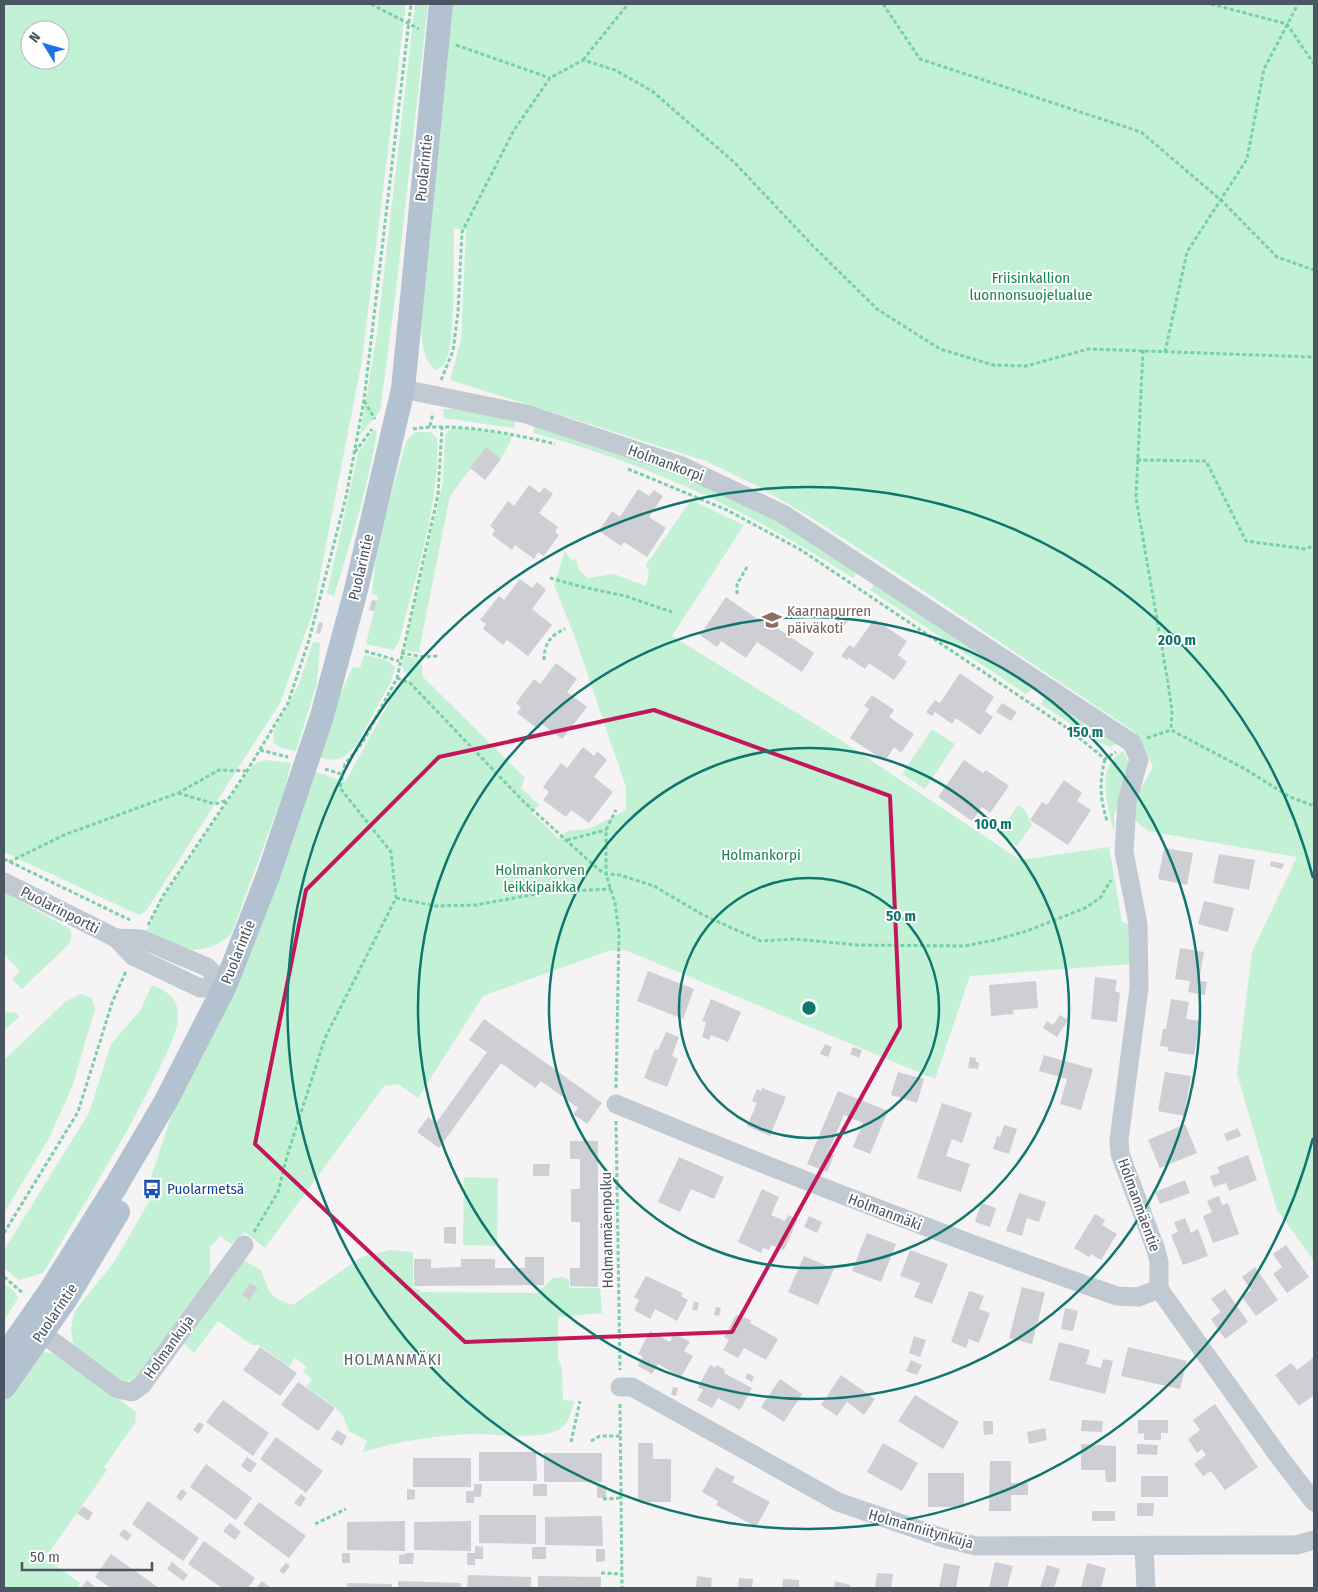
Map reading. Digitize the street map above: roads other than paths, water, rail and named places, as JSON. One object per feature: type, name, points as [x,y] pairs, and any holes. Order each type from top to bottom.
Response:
[{"type":"main road","name":"Puolarintie","points":[[4,1386],[35,1328],[137,1182],[166,1101],[225,986],[268,876],[322,716],[355,594],[386,423],[403,389],[441,4]]},
{"type":"main road","name":"Puolarintie","points":[[4,1357],[35,1328]]},
{"type":"street","name":"Holmankorpi","points":[[403,389],[436,394],[526,414],[682,466],[774,510],[877,574],[1132,743]]},
{"type":"street","name":"Holmanmäentie","points":[[1132,743],[1139,759],[1128,802],[1124,852],[1138,924],[1139,988],[1119,1140],[1120,1154],[1126,1174],[1157,1256],[1159,1288]]},
{"type":"street","name":"Puolarinportti","points":[[4,882],[116,938],[140,941],[207,967],[225,986]]},
{"type":"street","name":"Holmanmäki","points":[[616,1104],[802,1181],[978,1248],[1108,1293],[1138,1297],[1159,1288]]},
{"type":"street","name":"Holmankuja","points":[[35,1328],[116,1389],[132,1392],[142,1385],[244,1245]]},
{"type":"street","points":[[1159,1288],[1280,1458],[1314,1502]]},
{"type":"street","name":"Holmanniitynkuja","points":[[620,1387],[632,1387],[838,1502],[934,1535],[976,1546],[1144,1547],[1296,1544],[1314,1540]]},
{"type":"street","points":[[1144,1547],[1146,1588]]},
{"type":"place","name":"Kaarnapurren päiväkoti","points":[[772,620]]},
{"type":"place","name":"Puolarmetsä","points":[[152,1189]]},
{"type":"district","name":"HOLMANMÄKI","points":[[393,1359]]},
{"type":"park label","name":"Friisinkallion luonnonsuojelualue","points":[[1031,286]]},
{"type":"park label","name":"Holmankorven leikkipaikka","points":[[540,878]]}]
